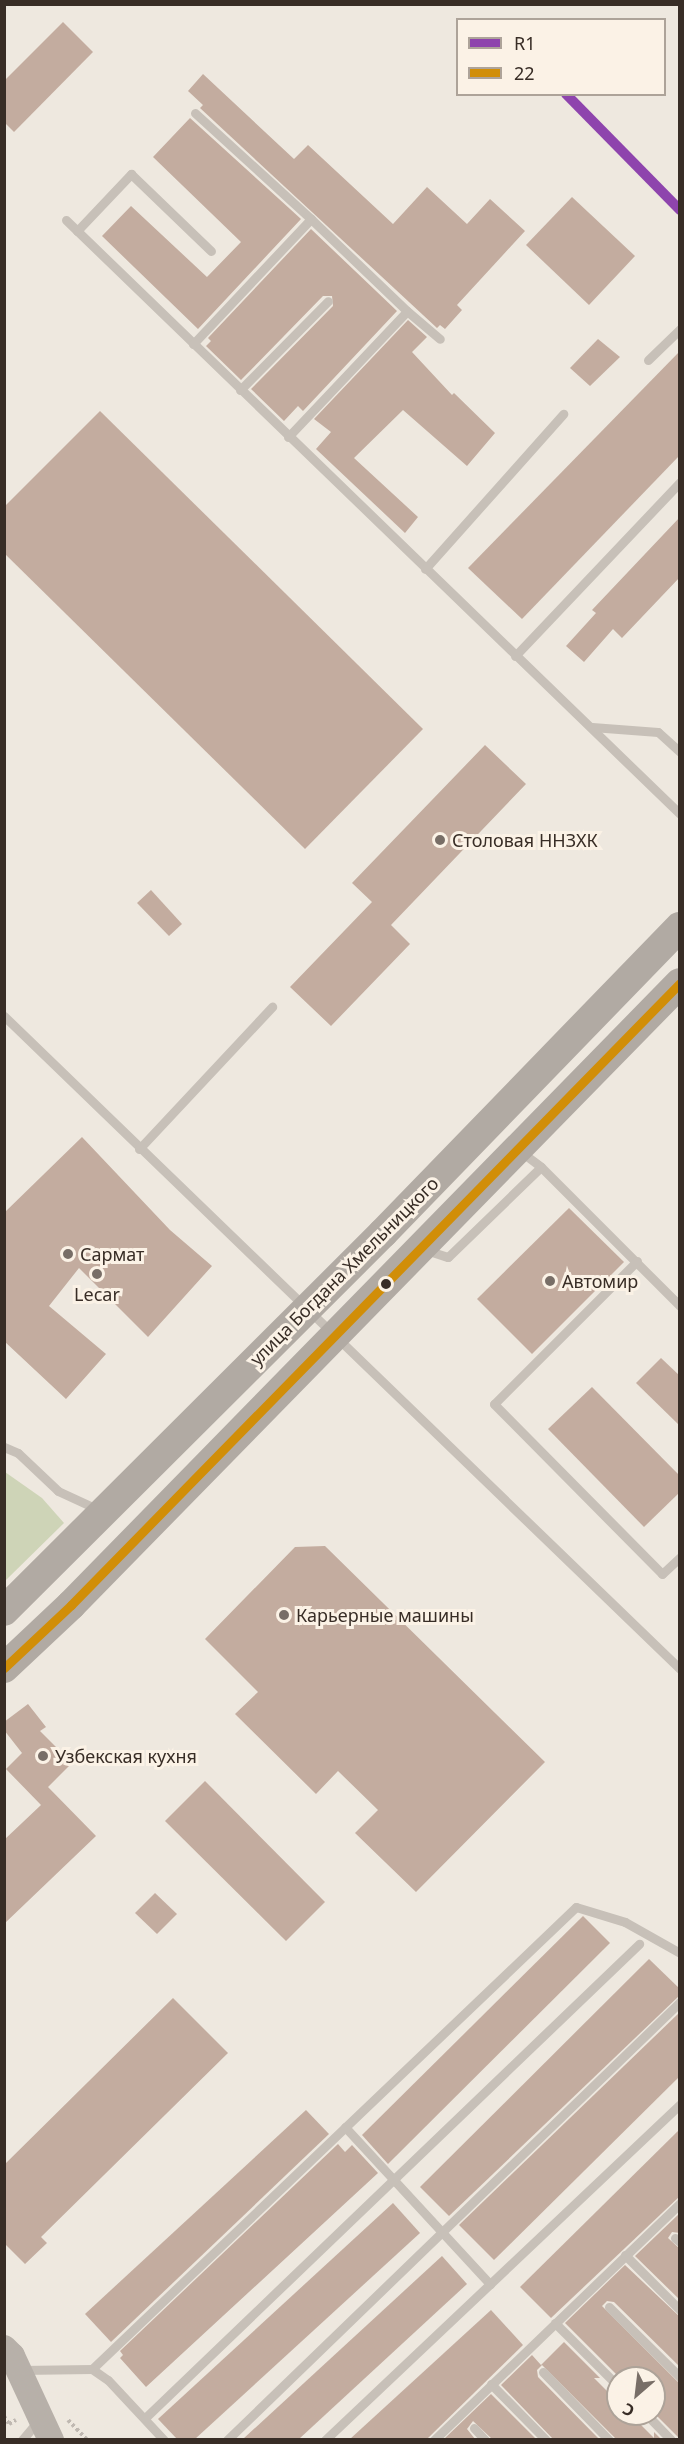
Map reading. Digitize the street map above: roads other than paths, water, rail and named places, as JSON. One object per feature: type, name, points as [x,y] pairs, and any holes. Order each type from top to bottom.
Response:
[{"type":"highway","name":"улица Богдана Хмельницкого","points":[[4,1611],[105,1513],[680,927]]},
{"type":"highway","name":"улица Богдана Хмельницкого","points":[[4,1668],[71,1605],[418,1247],[680,983]]},
{"type":"highway","points":[[40,1576],[71,1605]]},
{"type":"main road","points":[[4,2348],[18,2370],[46,2429]]},
{"type":"lane","points":[[195,113],[440,339]]},
{"type":"lane","points":[[77,231],[131,174],[211,251]]},
{"type":"lane","points":[[193,344],[311,219]]},
{"type":"lane","points":[[66,220],[680,814]]},
{"type":"lane","points":[[240,390],[328,301]]},
{"type":"lane","points":[[288,437],[407,311]]},
{"type":"lane","points":[[648,360],[680,329]]},
{"type":"lane","points":[[425,569],[562,414]]},
{"type":"lane","points":[[515,656],[680,482]]},
{"type":"lane","points":[[592,727],[658,732],[680,752]]},
{"type":"lane","points":[[139,1149],[272,1007]]},
{"type":"lane","points":[[4,1016],[139,1149],[680,1669]]},
{"type":"lane","points":[[517,1148],[541,1167],[680,1306]]},
{"type":"lane","points":[[418,1247],[448,1257],[541,1167]]},
{"type":"lane","points":[[637,1261],[494,1404],[662,1574],[680,1557]]},
{"type":"lane","points":[[4,1447],[18,1453],[58,1491],[105,1513]]},
{"type":"lane","points":[[92,2370],[576,1906],[626,1922],[680,1953]]},
{"type":"lane","points":[[144,2418],[639,1944]]},
{"type":"lane","points":[[227,2439],[680,2002]]},
{"type":"lane","points":[[325,2439],[680,2104]]},
{"type":"lane","points":[[345,2127],[490,2284]]},
{"type":"lane","points":[[434,2439],[680,2203]]},
{"type":"lane","points":[[625,2255],[680,2310]]},
{"type":"lane","points":[[609,2307],[680,2378]]},
{"type":"lane","points":[[555,2323],[606,2374]]},
{"type":"lane","points":[[18,2370],[92,2370],[108,2380],[164,2439]]},
{"type":"lane","points":[[543,2373],[609,2439]]},
{"type":"lane","points":[[491,2384],[546,2439]]},
{"type":"lane","points":[[658,2426],[671,2439]]},
{"type":"lane","points":[[474,2428],[484,2439]]},
{"type":"lane","points":[[22,2439],[46,2429]]},
{"type":"place","name":"Столовая ННЗХК","points":[[440,840]]},
{"type":"place","name":"Сармат","points":[[68,1254]]},
{"type":"place","name":"Lecar","points":[[97,1274]]},
{"type":"place","name":"Автомир","points":[[550,1281]]},
{"type":"place","name":"Карьерные машины","points":[[284,1615]]},
{"type":"place","name":"Узбекская кухня","points":[[43,1756]]}]
